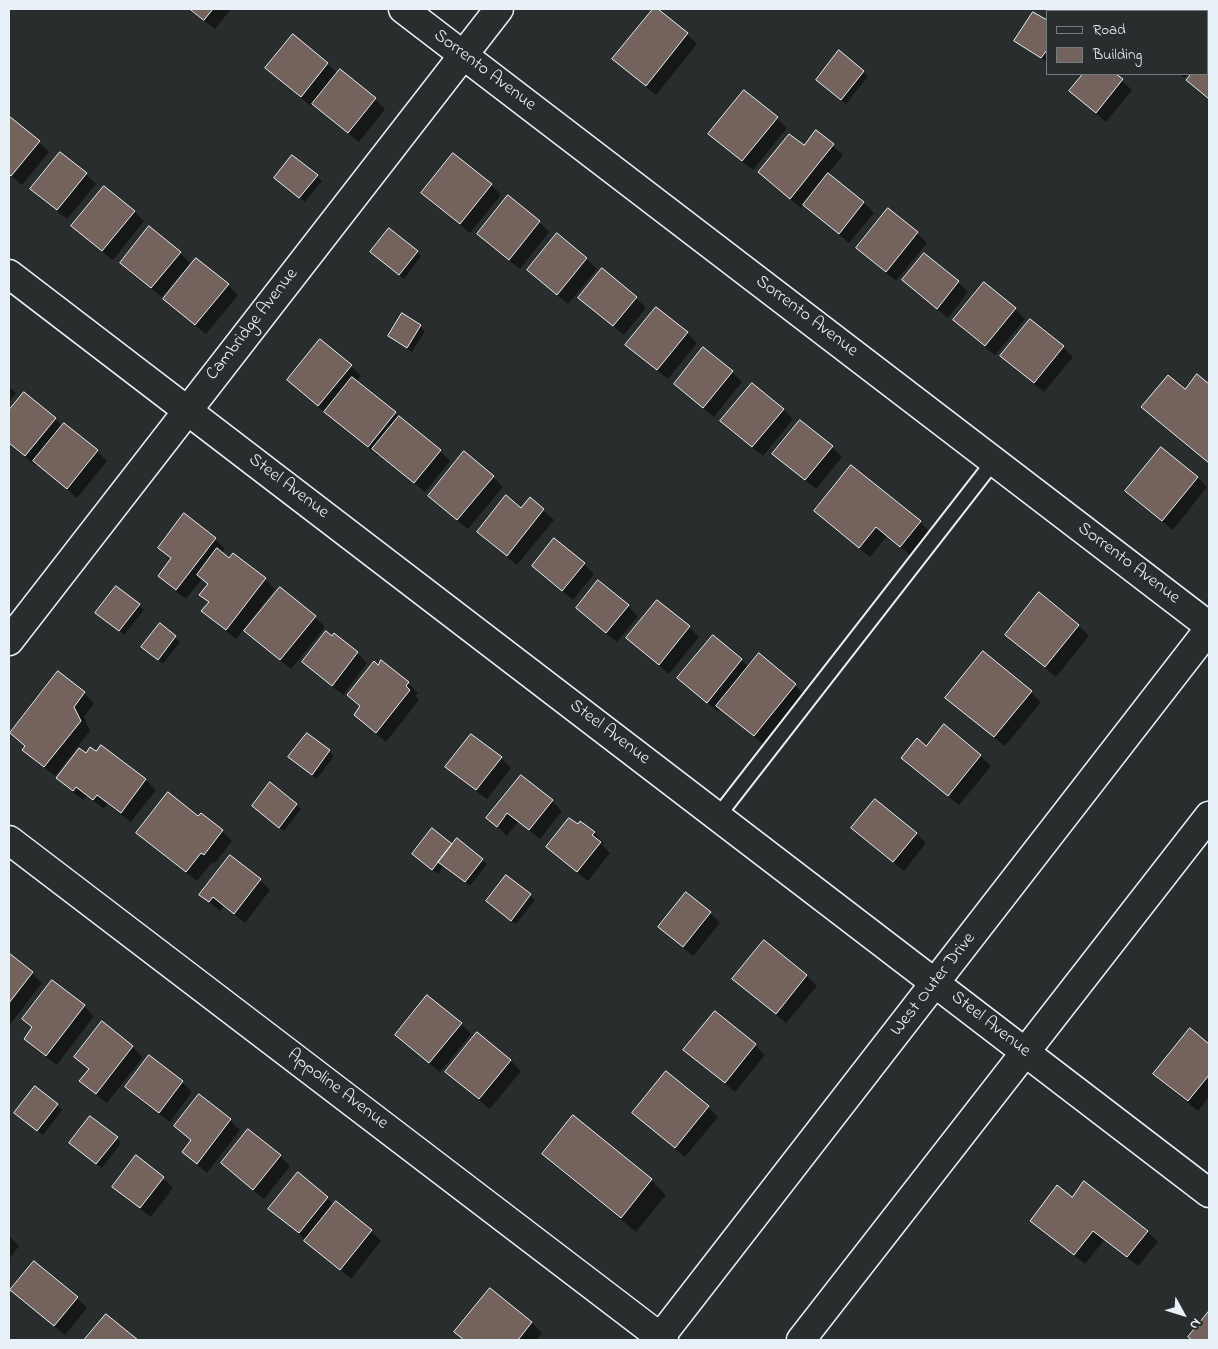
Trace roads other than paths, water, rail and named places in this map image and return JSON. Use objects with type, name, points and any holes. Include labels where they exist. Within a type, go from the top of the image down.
[{"type":"street","name":"Sorrento Avenue","points":[[403,9],[1209,627]]},
{"type":"street","name":"Cambridge Avenue","points":[[9,641],[499,9]]},
{"type":"street","name":"Steel Avenue","points":[[9,274],[1209,1193]]},
{"type":"street","name":"West Outer Drive","points":[[661,1339],[1209,627]]},
{"type":"street","points":[[801,1340],[1209,816]]},
{"type":"street","name":"Appoline Avenue","points":[[9,840],[661,1339]]},
{"type":"lane","points":[[718,816],[994,461]]}]
